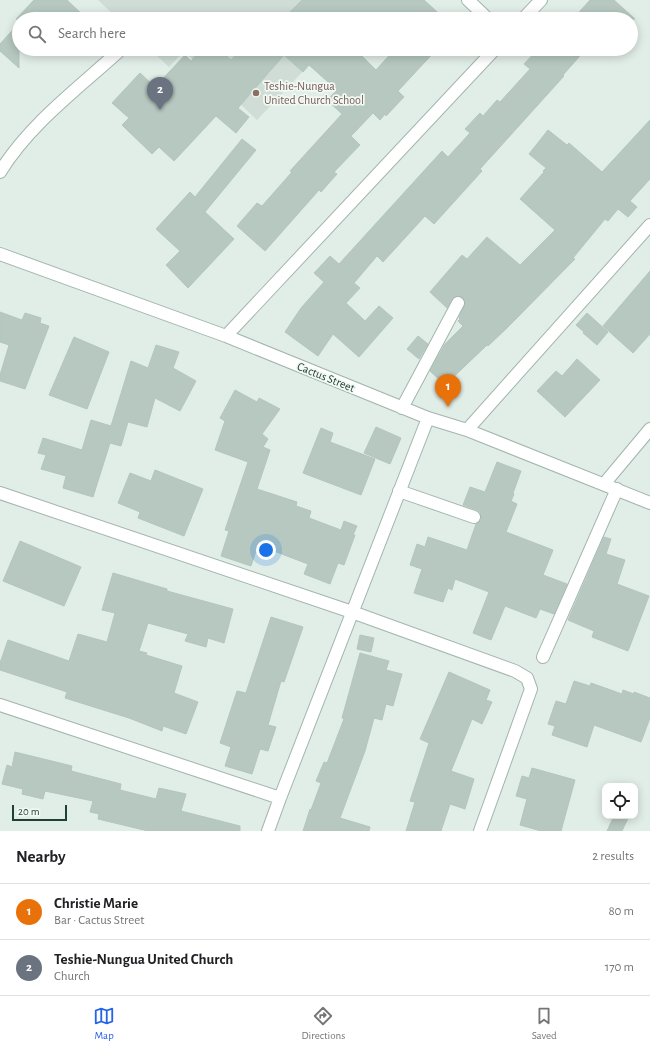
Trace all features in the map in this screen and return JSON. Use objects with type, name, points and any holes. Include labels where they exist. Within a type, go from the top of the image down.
[{"type":"street","points":[[468,0],[481,12]]},
{"type":"street","points":[[530,12],[541,0]]},
{"type":"street","points":[[0,172],[9,157],[42,119],[113,56]]},
{"type":"street","points":[[226,336],[488,56]]},
{"type":"street","points":[[467,430],[650,225]]},
{"type":"street","name":"Cactus Street","points":[[0,254],[226,336],[402,408],[467,430],[650,503]]},
{"type":"street","points":[[402,408],[458,303]]},
{"type":"street","points":[[268,831],[428,418]]},
{"type":"street","points":[[604,484],[650,429]]},
{"type":"street","points":[[543,656],[617,489]]},
{"type":"street","points":[[399,491],[474,517]]},
{"type":"street","points":[[0,493],[352,612],[515,671],[527,678],[530,689],[480,831]]},
{"type":"street","points":[[0,705],[280,798]]},
{"type":"shaded area","points":[[98,0],[370,0],[359,12],[111,12]]},
{"type":"shaded area","name":"Teshie-Nungua United Church School","points":[[157,56],[179,56],[169,67]]},
{"type":"shaded area","name":"Teshie-Nungua United Church School","points":[[189,56],[317,56],[257,120]]},
{"type":"building","points":[[34,0],[67,0],[80,12],[23,12]]},
{"type":"building","points":[[302,0],[424,0],[437,12],[290,12]]},
{"type":"building","points":[[590,0],[614,0],[627,12],[579,12]]},
{"type":"building","points":[[12,31],[12,56],[19,56],[19,68],[0,51],[0,44]]},
{"type":"building","points":[[184,56],[191,61],[195,56],[227,56],[231,60],[235,56],[283,56],[238,108],[249,117],[236,133],[216,116],[174,161],[159,147],[152,154],[122,125],[129,118],[112,103],[140,73],[155,87]]},
{"type":"building","points":[[285,56],[362,56],[376,70],[389,56],[430,56],[398,91],[404,97],[386,116],[385,114],[380,120],[373,113],[351,136],[360,145],[334,172],[337,174],[321,192],[319,190],[265,251],[237,226],[257,203],[262,206],[292,172],[290,171],[342,114],[327,100],[337,90],[309,65],[303,72]]},
{"type":"building","points":[[531,56],[580,56],[563,75],[564,76],[480,169],[482,171],[434,224],[425,216],[383,262],[377,256],[354,283],[360,288],[346,303],[365,321],[379,306],[393,318],[359,357],[333,334],[318,356],[285,332],[301,308],[324,282],[314,273],[330,256],[339,264],[442,151],[448,157],[470,133],[465,129],[480,113],[483,116],[497,100],[500,102],[530,69],[524,64]]},
{"type":"building","points":[[650,120],[650,179],[630,201],[637,207],[628,217],[618,209],[608,221],[605,219],[573,258],[575,259],[508,327],[445,385],[430,371],[445,344],[463,326],[458,321],[465,302],[462,297],[457,296],[452,299],[447,308],[430,292],[462,255],[467,259],[487,237],[520,265],[555,230],[520,199],[546,168],[529,154],[548,130],[567,145],[569,143],[602,172]]},
{"type":"building","points":[[242,139],[256,150],[205,212],[234,239],[188,288],[166,265],[180,251],[156,229],[190,192],[195,197]]},
{"type":"building","points":[[650,271],[650,334],[633,353],[603,326]]},
{"type":"building","points":[[0,312],[22,320],[25,313],[41,318],[40,323],[49,326],[25,389],[0,381],[0,375],[9,345],[0,342]]},
{"type":"building","points":[[587,313],[608,332],[597,345],[576,325]]},
{"type":"building","points":[[418,336],[428,344],[419,359],[407,349]]},
{"type":"building","points":[[74,337],[109,352],[87,409],[49,395]]},
{"type":"building","points":[[156,345],[179,352],[173,368],[196,381],[180,411],[155,398],[147,427],[128,422],[121,446],[110,443],[93,497],[63,488],[66,476],[41,469],[46,455],[38,453],[43,438],[82,450],[91,420],[111,426],[131,361],[148,368]]},
{"type":"building","points":[[577,359],[600,380],[565,417],[537,391],[556,371],[562,376]]},
{"type":"building","points":[[235,390],[257,402],[259,398],[280,409],[262,434],[268,439],[263,447],[270,450],[257,489],[297,502],[296,506],[311,511],[309,518],[341,530],[344,521],[357,526],[344,565],[338,563],[330,584],[304,574],[308,564],[258,545],[251,566],[221,556],[229,531],[225,530],[248,462],[215,450],[225,421],[220,418]]},
{"type":"building","points":[[376,427],[401,438],[390,464],[364,453]]},
{"type":"building","points":[[321,428],[333,433],[330,442],[375,459],[361,495],[303,473]]},
{"type":"building","points":[[497,462],[521,471],[511,501],[517,504],[506,532],[553,550],[543,575],[567,584],[554,614],[540,609],[536,618],[505,606],[491,640],[473,633],[489,592],[455,579],[452,590],[448,588],[443,602],[414,593],[422,569],[410,565],[417,544],[425,547],[428,537],[467,550],[476,524],[481,520],[481,516],[480,512],[477,510],[463,505],[470,487],[485,492]]},
{"type":"building","points":[[155,470],[203,489],[184,536],[138,518],[140,512],[118,503],[130,473],[151,481]]},
{"type":"building","points":[[604,537],[611,539],[606,554],[625,560],[617,584],[649,596],[628,651],[592,637],[594,631],[568,620]]},
{"type":"building","points":[[20,541],[81,567],[64,606],[3,581]]},
{"type":"building","points":[[113,573],[167,589],[167,591],[233,609],[224,643],[208,638],[206,647],[185,641],[188,634],[148,623],[139,651],[147,653],[146,655],[182,666],[174,693],[198,702],[186,734],[163,726],[162,731],[129,718],[65,698],[67,692],[0,670],[0,663],[8,640],[69,661],[78,634],[107,642],[115,613],[102,610]]},
{"type":"building","points":[[271,617],[303,627],[284,682],[281,681],[268,725],[276,727],[268,751],[260,749],[252,774],[225,766],[231,747],[220,743],[237,691],[246,693]]},
{"type":"building","points":[[360,635],[374,638],[371,652],[357,649]]},
{"type":"building","points":[[360,653],[389,661],[386,670],[402,674],[393,706],[386,704],[382,720],[374,718],[365,751],[340,818],[370,827],[369,831],[303,831],[321,783],[316,781],[324,762],[327,763],[344,719],[342,718]]},
{"type":"building","points":[[449,672],[490,690],[486,700],[492,702],[482,724],[472,719],[451,771],[474,779],[465,809],[450,804],[441,831],[406,831],[415,802],[410,801],[429,743],[420,739]]},
{"type":"building","points":[[574,681],[590,686],[591,683],[622,694],[623,690],[634,694],[634,692],[650,698],[650,718],[641,742],[594,725],[587,747],[552,735],[555,726],[548,724],[556,701],[566,704]]},
{"type":"building","points":[[15,752],[72,766],[71,771],[121,784],[120,790],[156,799],[159,788],[186,794],[181,811],[240,826],[240,831],[148,831],[98,819],[99,814],[90,812],[93,801],[45,791],[43,799],[22,794],[23,789],[2,784],[7,765],[12,767]]},
{"type":"building","points":[[532,768],[575,780],[561,831],[541,831],[520,825],[527,799],[516,796],[522,776],[529,778]]},
{"type":"building","points":[[613,819],[628,819],[622,831],[607,831]]},
{"type":"place","name":"Teshie-Nungua United Church School","points":[[256,93]]},
{"type":"place","name":"Teshie-Nungua United Church","points":[[160,110]]},
{"type":"place","name":"Christie Marie","points":[[448,407]]}]
